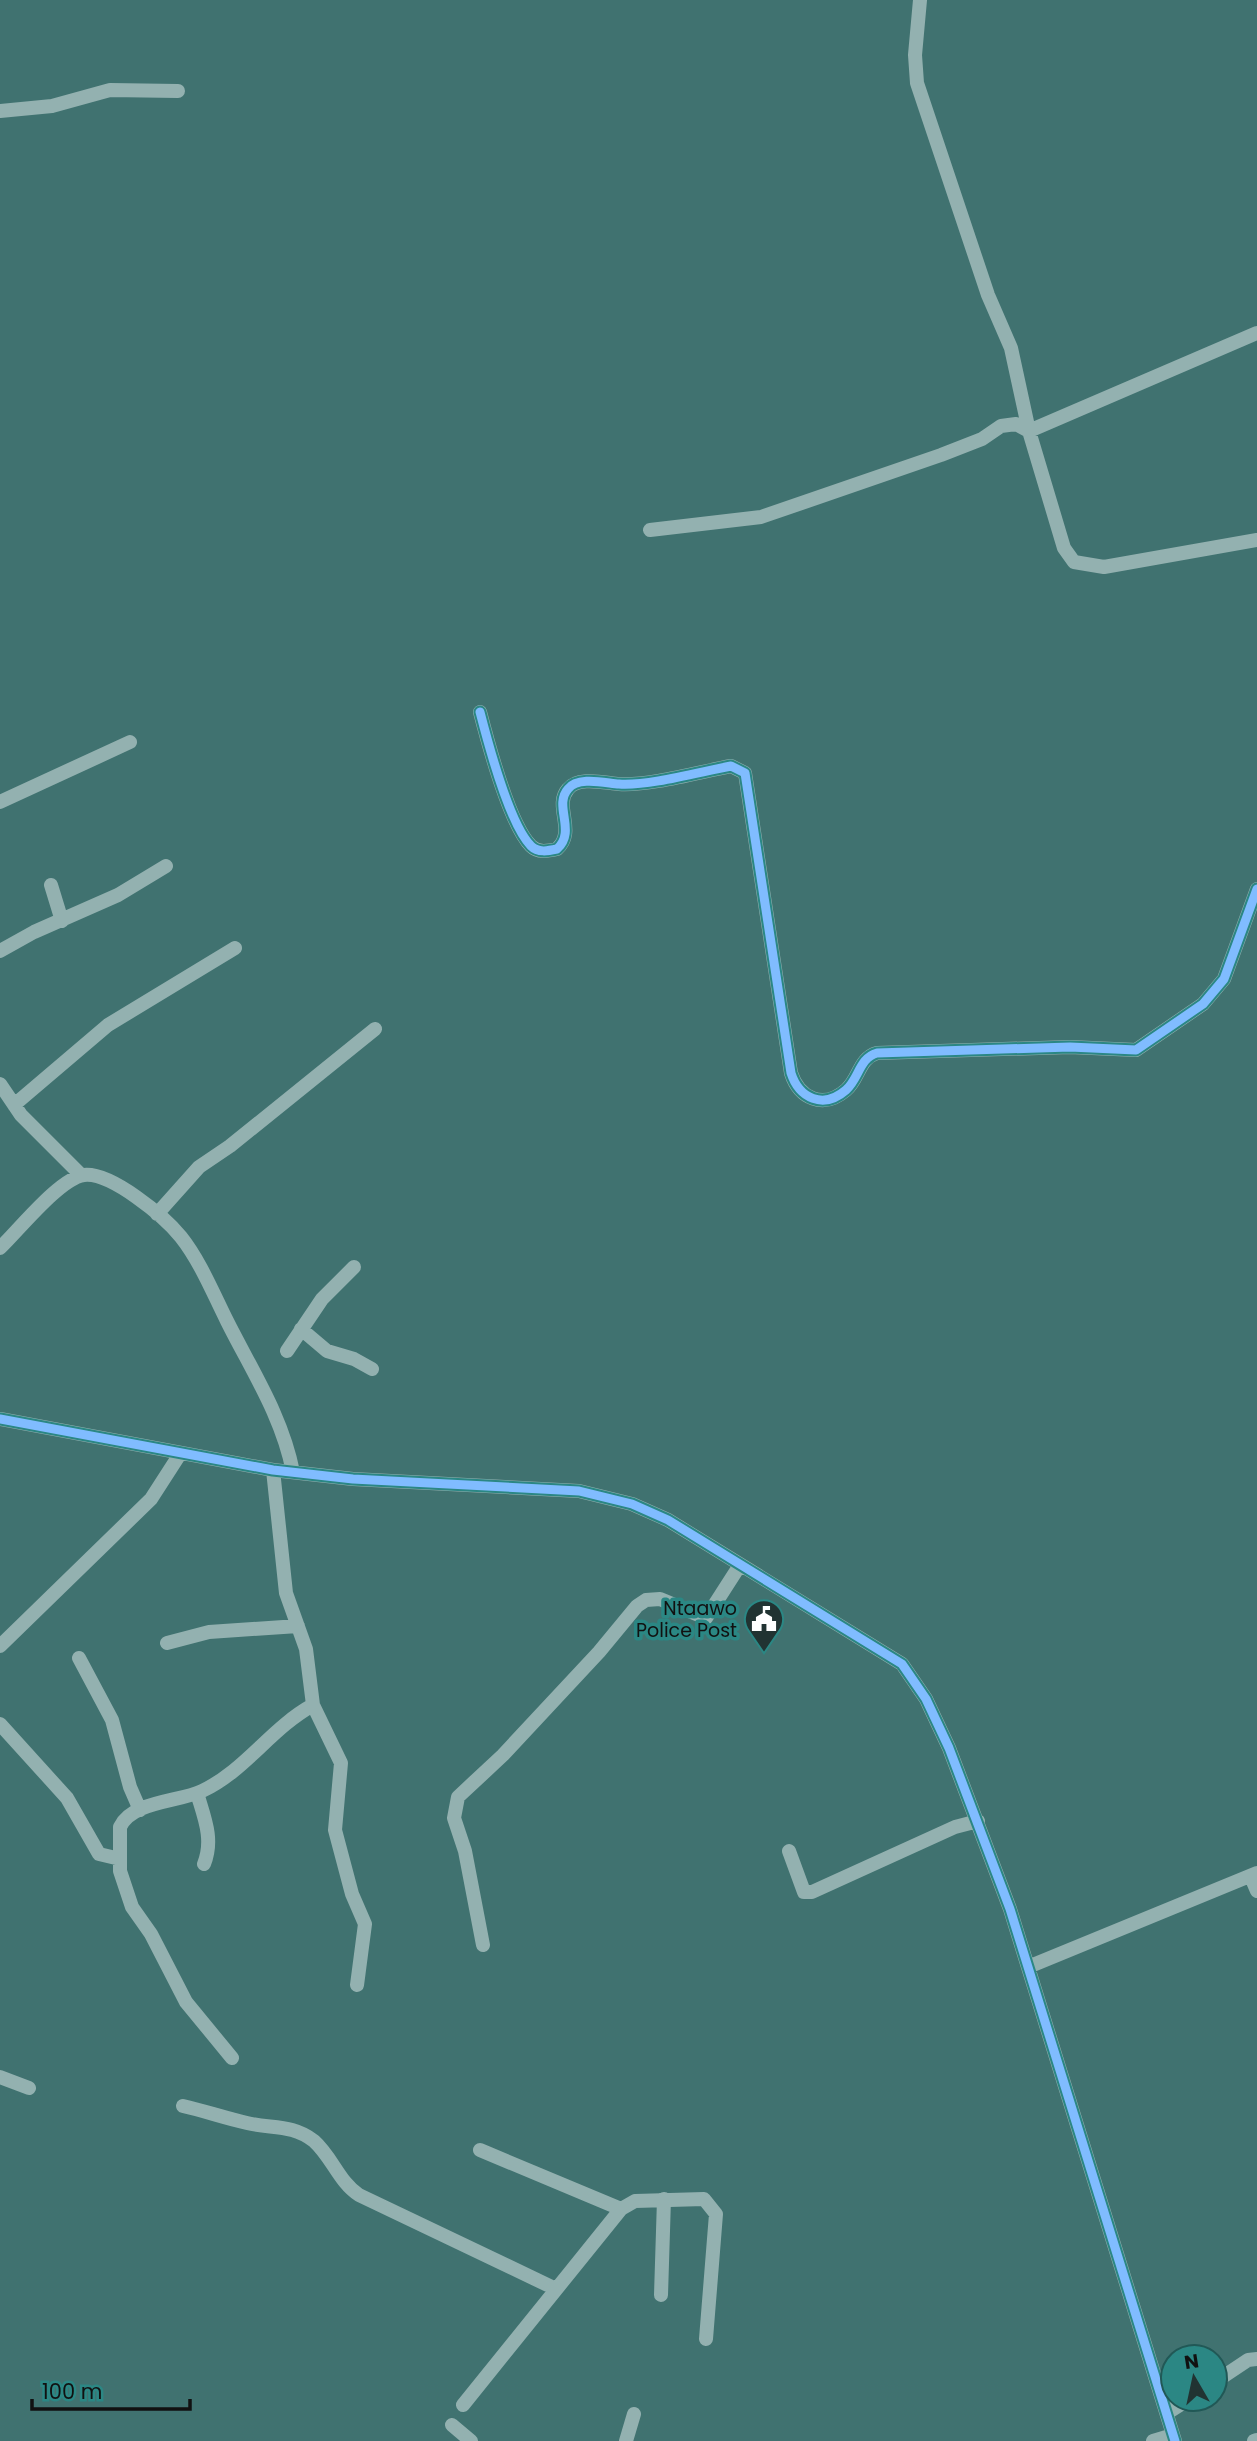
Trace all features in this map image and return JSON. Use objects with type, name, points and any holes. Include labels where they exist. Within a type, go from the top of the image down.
[{"type":"street","points":[[920,0],[915,55],[917,83],[984,284],[1011,348],[1029,431],[1064,548],[1074,562],[1104,567],[1257,541]]},
{"type":"street","points":[[0,111],[52,106],[110,90],[178,91]]},
{"type":"street","points":[[1029,431],[1257,333]]},
{"type":"street","points":[[650,530],[761,517],[942,455],[982,439],[1001,426],[1016,424],[1029,431]]},
{"type":"street","points":[[480,712],[494,764],[522,834],[532,848],[539,851],[557,849],[565,838],[565,792],[570,785],[600,782],[622,785],[731,766],[745,773],[791,1073],[796,1087],[804,1096],[817,1101],[837,1097],[848,1089],[866,1060],[877,1053],[1070,1047],[1136,1050],[1203,1004],[1224,979],[1257,889]]},
{"type":"street","points":[[0,802],[130,742]]},
{"type":"street","points":[[0,951],[118,895],[166,866]]},
{"type":"street","points":[[51,885],[62,921]]},
{"type":"street","points":[[14,1105],[108,1025],[235,948]]},
{"type":"street","points":[[157,1214],[199,1167],[230,1146],[375,1029]]},
{"type":"street","points":[[1,1089],[81,1175]]},
{"type":"street","points":[[0,1248],[64,1185],[81,1175],[101,1177],[121,1187],[157,1214],[181,1237],[210,1286],[271,1403],[287,1440],[293,1472]]},
{"type":"street","points":[[287,1351],[322,1299],[354,1267]]},
{"type":"street","points":[[301,1329],[327,1351],[354,1359],[372,1369]]},
{"type":"street","points":[[0,1419],[273,1470],[353,1479],[548,1489],[604,1496],[668,1520],[902,1664],[926,1699],[978,1821],[1028,1966],[1159,2387]]},
{"type":"street","points":[[0,1646],[151,1499],[180,1454]]},
{"type":"street","points":[[273,1470],[286,1593],[306,1649],[313,1705],[341,1763],[335,1830],[352,1894],[365,1924],[357,1985]]},
{"type":"street","points":[[483,1945],[465,1851],[454,1818],[458,1797],[503,1755],[599,1652],[637,1606],[646,1600],[660,1599],[706,1618],[740,1565]]},
{"type":"street","points":[[167,1643],[209,1632],[298,1626]]},
{"type":"street","points":[[79,1658],[112,1720],[130,1787],[140,1810]]},
{"type":"street","points":[[232,2058],[186,2002],[166,1968],[151,1934],[132,1907],[120,1871],[120,1827],[123,1821],[140,1810],[197,1793],[226,1777],[287,1720],[313,1705]]},
{"type":"street","points":[[0,1724],[67,1798],[99,1854],[120,1858]]},
{"type":"street","points":[[197,1793],[208,1829],[209,1851],[204,1864]]},
{"type":"street","points":[[789,1851],[804,1892],[812,1892],[954,1827],[978,1821]]},
{"type":"street","points":[[1028,1966],[1255,1880]]},
{"type":"street","points":[[0,2077],[29,2088]]},
{"type":"street","points":[[183,2106],[245,2123],[282,2126],[302,2133],[317,2144],[344,2182],[359,2195],[556,2289]]},
{"type":"street","points":[[480,2150],[621,2209]]},
{"type":"street","points":[[662,2295],[664,2199]]},
{"type":"street","points":[[463,2405],[621,2209],[635,2201],[705,2199],[716,2214],[706,2339]]},
{"type":"street","points":[[1229,2373],[1248,2360],[1257,2360]]},
{"type":"street","points":[[1153,2441],[1174,2438],[1167,2413]]},
{"type":"street","points":[[626,2441],[634,2414]]},
{"type":"street","points":[[452,2425],[471,2441]]},
{"type":"cycle path","points":[[480,712],[515,821],[531,846],[540,851],[557,849],[563,842],[564,796],[572,785],[592,781],[645,783],[731,766],[745,773],[791,1073],[806,1095],[821,1100],[837,1096],[846,1090],[866,1059],[877,1053],[1070,1047],[1136,1050],[1203,1004],[1224,979],[1257,889]]},
{"type":"cycle path","points":[[0,1419],[273,1470],[353,1479],[579,1491],[632,1504],[668,1520],[902,1664],[926,1699],[949,1748],[1010,1909],[1175,2441]]},
{"type":"place","name":"Ntaawo Police Post","points":[[764,1653]]}]
